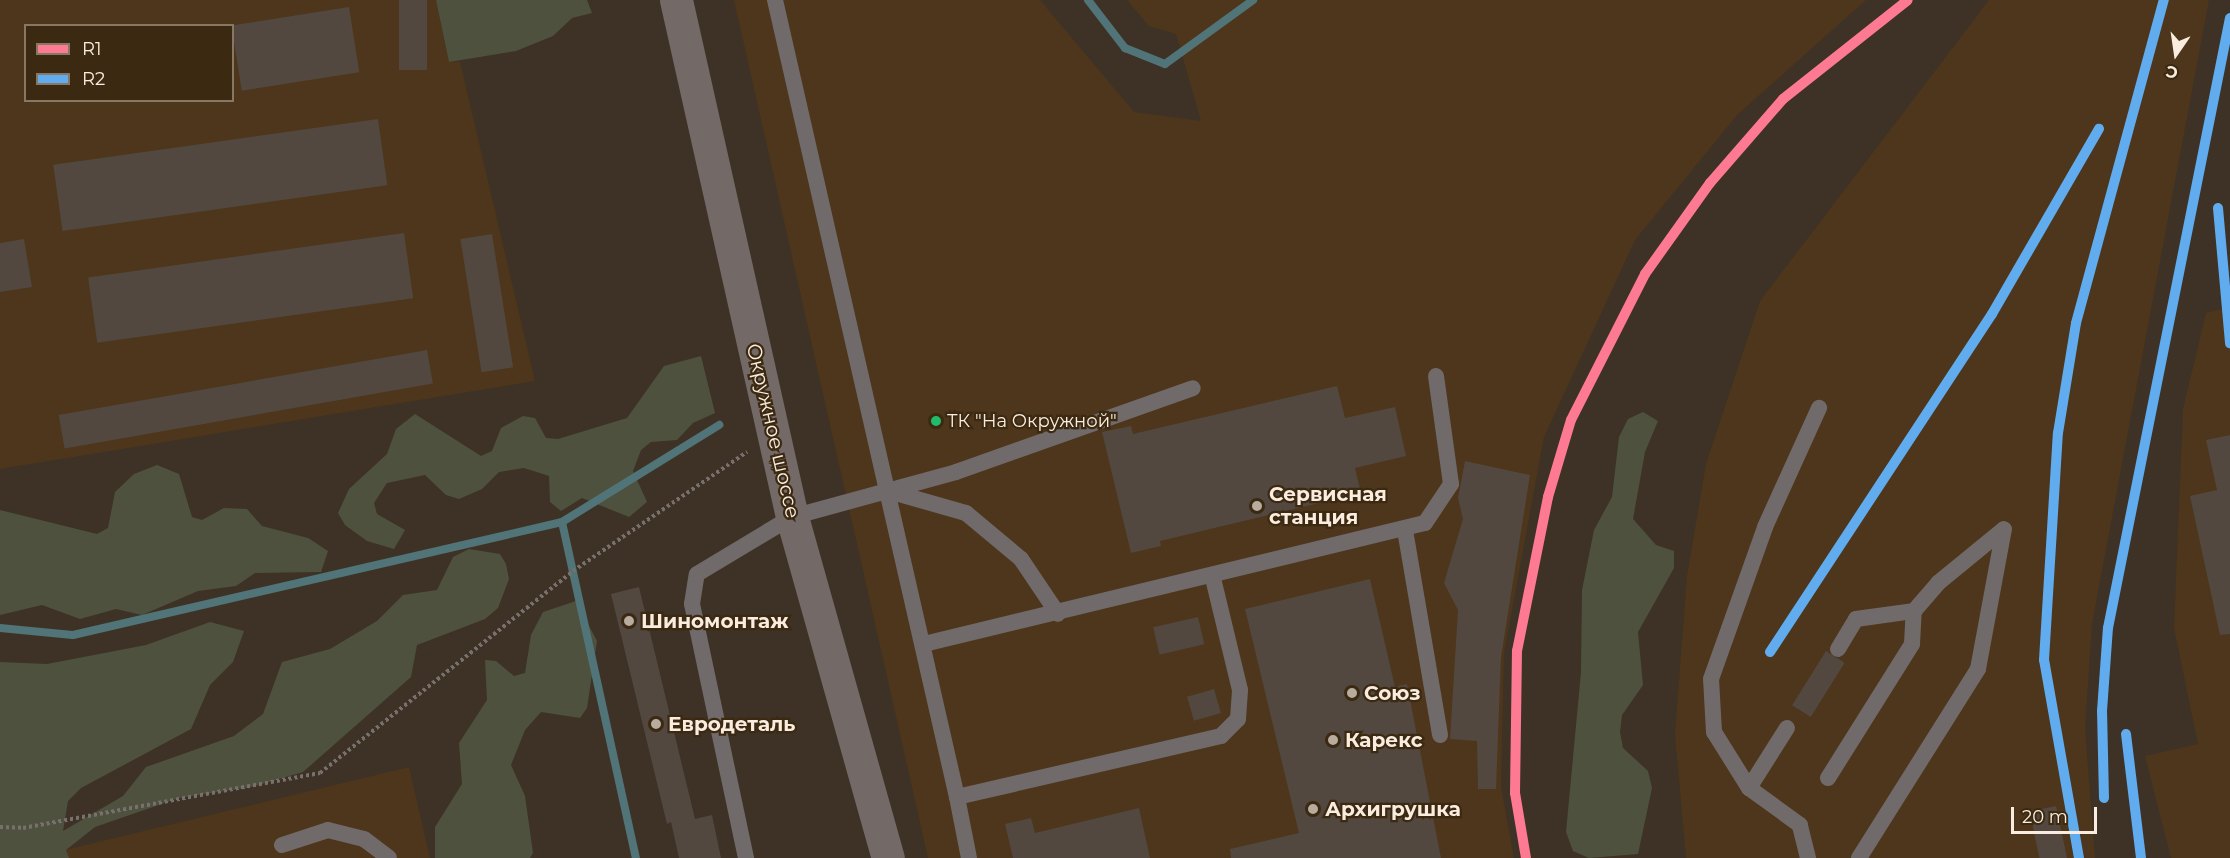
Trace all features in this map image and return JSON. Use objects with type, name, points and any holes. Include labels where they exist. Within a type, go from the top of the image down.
[{"type":"main road","name":"Окружное шоссе","points":[[676,0],[792,517],[888,858]]},
{"type":"lane","points":[[775,0],[884,490],[924,644],[969,858]]},
{"type":"lane","points":[[924,644],[1213,578],[1406,530],[1425,523],[1451,484],[1436,376]]},
{"type":"lane","points":[[747,858],[691,587],[697,574],[792,517],[956,472],[1193,388]]},
{"type":"lane","points":[[1808,858],[1800,825],[1749,788],[1714,732],[1712,679],[1765,527],[1819,408]]},
{"type":"lane","points":[[884,490],[966,513],[1021,559],[1058,614]]},
{"type":"lane","points":[[1828,778],[1912,644],[1914,611],[1938,583],[2004,529],[1978,669],[1859,858]]},
{"type":"lane","points":[[1406,530],[1440,735]]},
{"type":"lane","points":[[957,797],[1221,736],[1238,719],[1240,690],[1213,578]]},
{"type":"lane","points":[[1838,649],[1856,619],[1914,611]]},
{"type":"lane","points":[[1749,788],[1787,728]]},
{"type":"lane","points":[[282,845],[328,830],[364,839],[389,858]]},
{"type":"path","points":[[0,827],[23,828],[320,773],[573,571],[735,465],[772,426]]},
{"type":"shaded area","points":[[0,0],[436,0],[449,62],[460,62],[535,381],[0,469]]},
{"type":"shaded area","points":[[734,0],[1040,0],[1134,112],[1201,121],[1176,34],[1149,26],[1127,0],[1866,0],[1737,115],[1635,240],[1544,437],[1504,653],[1501,787],[1514,858],[928,858]]},
{"type":"shaded area","points":[[1989,0],[2209,0],[2092,624],[2085,728],[2095,858],[1686,858],[1675,734],[1687,576],[1706,464],[1760,301]]},
{"type":"shaded area","points":[[2230,307],[2230,858],[2171,858],[2145,756],[2198,744],[2174,628],[2183,409],[2206,313]]},
{"type":"shaded area","points":[[409,767],[430,858],[67,858],[65,850]]},
{"type":"green space","points":[[436,0],[587,0],[592,13],[572,18],[553,36],[516,51],[449,62]]},
{"type":"green space","points":[[701,356],[715,413],[693,423],[677,440],[651,442],[641,450],[633,471],[647,502],[629,517],[582,498],[561,511],[550,502],[549,476],[524,468],[499,472],[482,489],[459,499],[446,495],[425,475],[387,483],[374,503],[377,514],[405,530],[394,549],[367,541],[345,525],[338,513],[349,489],[387,454],[396,429],[415,414],[481,456],[492,451],[501,428],[523,416],[535,418],[546,438],[558,439],[627,418],[664,366]]},
{"type":"green space","points":[[1643,412],[1658,421],[1645,452],[1633,519],[1656,545],[1674,551],[1674,568],[1638,632],[1643,685],[1622,715],[1620,732],[1623,748],[1648,771],[1652,788],[1638,854],[1589,858],[1573,851],[1566,832],[1581,672],[1582,590],[1594,530],[1612,497],[1619,437],[1628,419]]},
{"type":"green space","points":[[157,465],[179,474],[192,517],[202,520],[224,508],[247,509],[262,526],[308,538],[328,551],[321,572],[255,573],[236,586],[198,591],[142,615],[116,609],[80,619],[42,605],[0,615],[0,510],[97,534],[108,528],[115,492],[134,474]]},
{"type":"green space","points":[[469,549],[500,554],[506,564],[509,579],[498,608],[485,619],[417,645],[411,677],[303,772],[251,787],[179,798],[95,827],[66,850],[69,858],[0,858],[0,662],[47,664],[146,645],[210,622],[244,631],[233,662],[210,685],[191,729],[81,788],[68,801],[63,831],[123,796],[146,767],[234,736],[263,714],[282,662],[330,649],[377,621],[403,595],[437,590],[453,557]]},
{"type":"green space","points":[[576,601],[597,641],[587,708],[580,718],[541,712],[525,730],[511,765],[525,796],[533,853],[530,858],[435,858],[435,827],[462,784],[459,743],[487,700],[485,660],[496,661],[514,676],[525,673],[531,635],[543,612]]},
{"type":"building","points":[[399,0],[427,0],[427,70],[399,70]]},
{"type":"building","points":[[349,7],[359,72],[242,91],[234,42],[234,25]]},
{"type":"building","points":[[378,119],[387,185],[63,231],[53,165]]},
{"type":"building","points":[[404,233],[413,298],[97,343],[88,277]]},
{"type":"building","points":[[492,234],[513,367],[482,372],[460,239]]},
{"type":"building","points":[[24,239],[32,287],[0,292],[0,243]]},
{"type":"building","points":[[427,350],[433,383],[65,448],[59,415]]},
{"type":"building","points":[[1337,386],[1345,418],[1395,407],[1406,456],[1355,468],[1361,493],[1160,541],[1161,546],[1131,553],[1102,432],[1131,426],[1133,434]]},
{"type":"building","points":[[2230,435],[2230,634],[2220,635],[2190,496],[2217,490],[2206,440]]},
{"type":"building","points":[[1465,461],[1530,475],[1501,657],[1496,789],[1478,789],[1477,741],[1450,739],[1458,610],[1444,583],[1463,519],[1458,498]]},
{"type":"building","points":[[1370,579],[1395,687],[1407,684],[1441,858],[1231,858],[1230,849],[1299,833],[1245,609]]},
{"type":"building","points":[[639,587],[695,819],[712,815],[721,858],[679,858],[671,822],[667,824],[611,594]]},
{"type":"building","points":[[1198,617],[1204,644],[1159,655],[1153,627]]},
{"type":"building","points":[[1826,651],[1845,663],[1811,717],[1792,705]]},
{"type":"building","points":[[1214,689],[1221,713],[1194,721],[1187,697]]},
{"type":"building","points":[[2056,806],[2067,858],[2039,858],[2030,812]]},
{"type":"building","points":[[1139,808],[1150,858],[1013,858],[1005,824],[1031,818],[1035,833]]},
{"type":"waterway","points":[[1088,0],[1125,48],[1165,64],[1253,0]]},
{"type":"waterway","points":[[0,628],[73,635],[562,522],[719,425]]},
{"type":"waterway","points":[[562,522],[636,858]]},
{"type":"transit line","name":"R1","points":[[1526,858],[1515,793],[1517,651],[1548,497],[1571,420],[1645,274],[1710,183],[1783,99],[1908,0]]},
{"type":"transit line","name":"R2","points":[[2079,858],[2044,660],[2058,433],[2076,323],[2164,0]]},
{"type":"transit line","name":"R2","points":[[2104,798],[2102,711],[2108,628],[2230,18]]},
{"type":"transit line","name":"R2","points":[[1770,652],[1992,314],[2099,129]]},
{"type":"transit line","name":"R2","points":[[2218,208],[2230,343]]},
{"type":"transit line","name":"R2","points":[[2126,734],[2141,858]]},
{"type":"place","name":"ТК \"На Окружной\"","points":[[936,421]]},
{"type":"place","name":"Сервисная станция","points":[[1257,506]]},
{"type":"place","name":"Шиномонтаж","points":[[629,621]]},
{"type":"place","name":"Союз","points":[[1352,693]]},
{"type":"place","name":"Евродеталь","points":[[656,724]]},
{"type":"place","name":"Карекс","points":[[1333,740]]},
{"type":"place","name":"Архигрушка","points":[[1313,809]]}]
